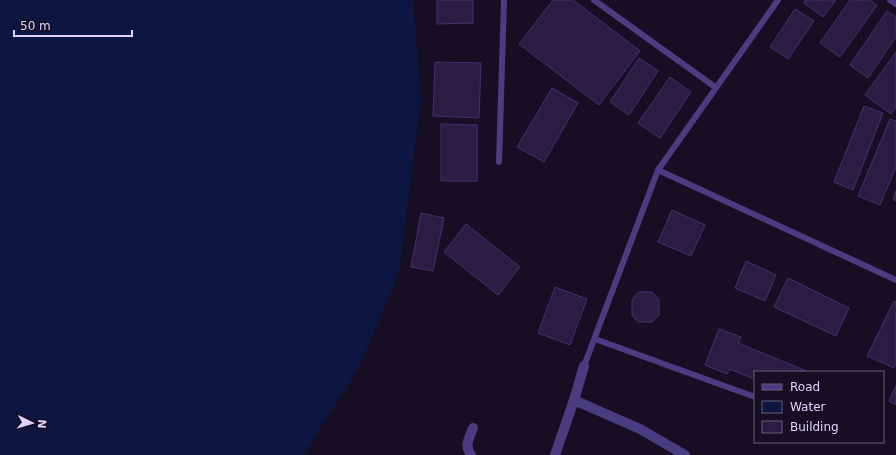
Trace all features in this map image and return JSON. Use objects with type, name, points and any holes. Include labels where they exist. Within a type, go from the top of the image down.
[{"type":"street","points":[[554,455],[574,400],[584,366]]},
{"type":"street","points":[[574,400],[640,429],[685,455]]},
{"type":"street","points":[[471,455],[467,444],[473,428]]},
{"type":"lane","points":[[499,162],[504,0]]},
{"type":"lane","points":[[594,0],[715,87]]},
{"type":"lane","points":[[584,366],[658,170],[715,87],[778,0]]},
{"type":"lane","points":[[890,0],[896,4]]},
{"type":"lane","points":[[658,170],[896,280]]},
{"type":"lane","points":[[595,339],[754,397]]},
{"type":"water","points":[[0,0],[413,0],[421,100],[399,273],[358,369],[303,455],[0,455]]},
{"type":"building","points":[[437,0],[473,0],[473,23],[437,24]]},
{"type":"building","points":[[553,0],[573,0],[640,51],[599,105],[519,44]]},
{"type":"building","points":[[805,0],[836,0],[823,17],[804,3]]},
{"type":"building","points":[[850,0],[870,0],[877,5],[840,57],[820,43]]},
{"type":"building","points":[[795,9],[814,21],[788,59],[770,47]]},
{"type":"building","points":[[887,11],[896,17],[896,37],[868,78],[850,65]]},
{"type":"building","points":[[896,52],[896,107],[891,114],[865,95]]},
{"type":"building","points":[[639,58],[658,71],[629,115],[610,102]]},
{"type":"building","points":[[435,62],[481,63],[479,118],[433,116]]},
{"type":"building","points":[[670,77],[691,92],[660,138],[638,123]]},
{"type":"building","points":[[552,88],[578,103],[544,162],[517,147]]},
{"type":"building","points":[[864,106],[883,113],[853,190],[834,182]]},
{"type":"building","points":[[890,119],[896,121],[896,167],[880,205],[858,196]]},
{"type":"building","points":[[441,124],[477,125],[477,181],[441,181]]},
{"type":"building","points":[[896,191],[896,201],[893,199]]},
{"type":"building","points":[[672,210],[705,225],[691,256],[658,242]]},
{"type":"building","points":[[421,213],[444,218],[433,271],[411,267]]},
{"type":"building","points":[[466,224],[520,267],[498,295],[444,252]]},
{"type":"building","points":[[746,261],[776,275],[765,301],[735,288]]},
{"type":"building","points":[[788,278],[849,308],[836,336],[774,307]]},
{"type":"building","points":[[555,287],[587,299],[570,345],[538,333]]},
{"type":"building","points":[[638,292],[652,292],[659,300],[659,315],[652,322],[638,322],[632,315],[632,300]]},
{"type":"building","points":[[894,301],[896,302],[896,364],[894,368],[867,356]]},
{"type":"building","points":[[719,329],[741,337],[738,343],[807,371],[754,371],[754,379],[729,369],[727,374],[705,365]]},
{"type":"building","points":[[896,385],[896,405],[889,401]]}]
